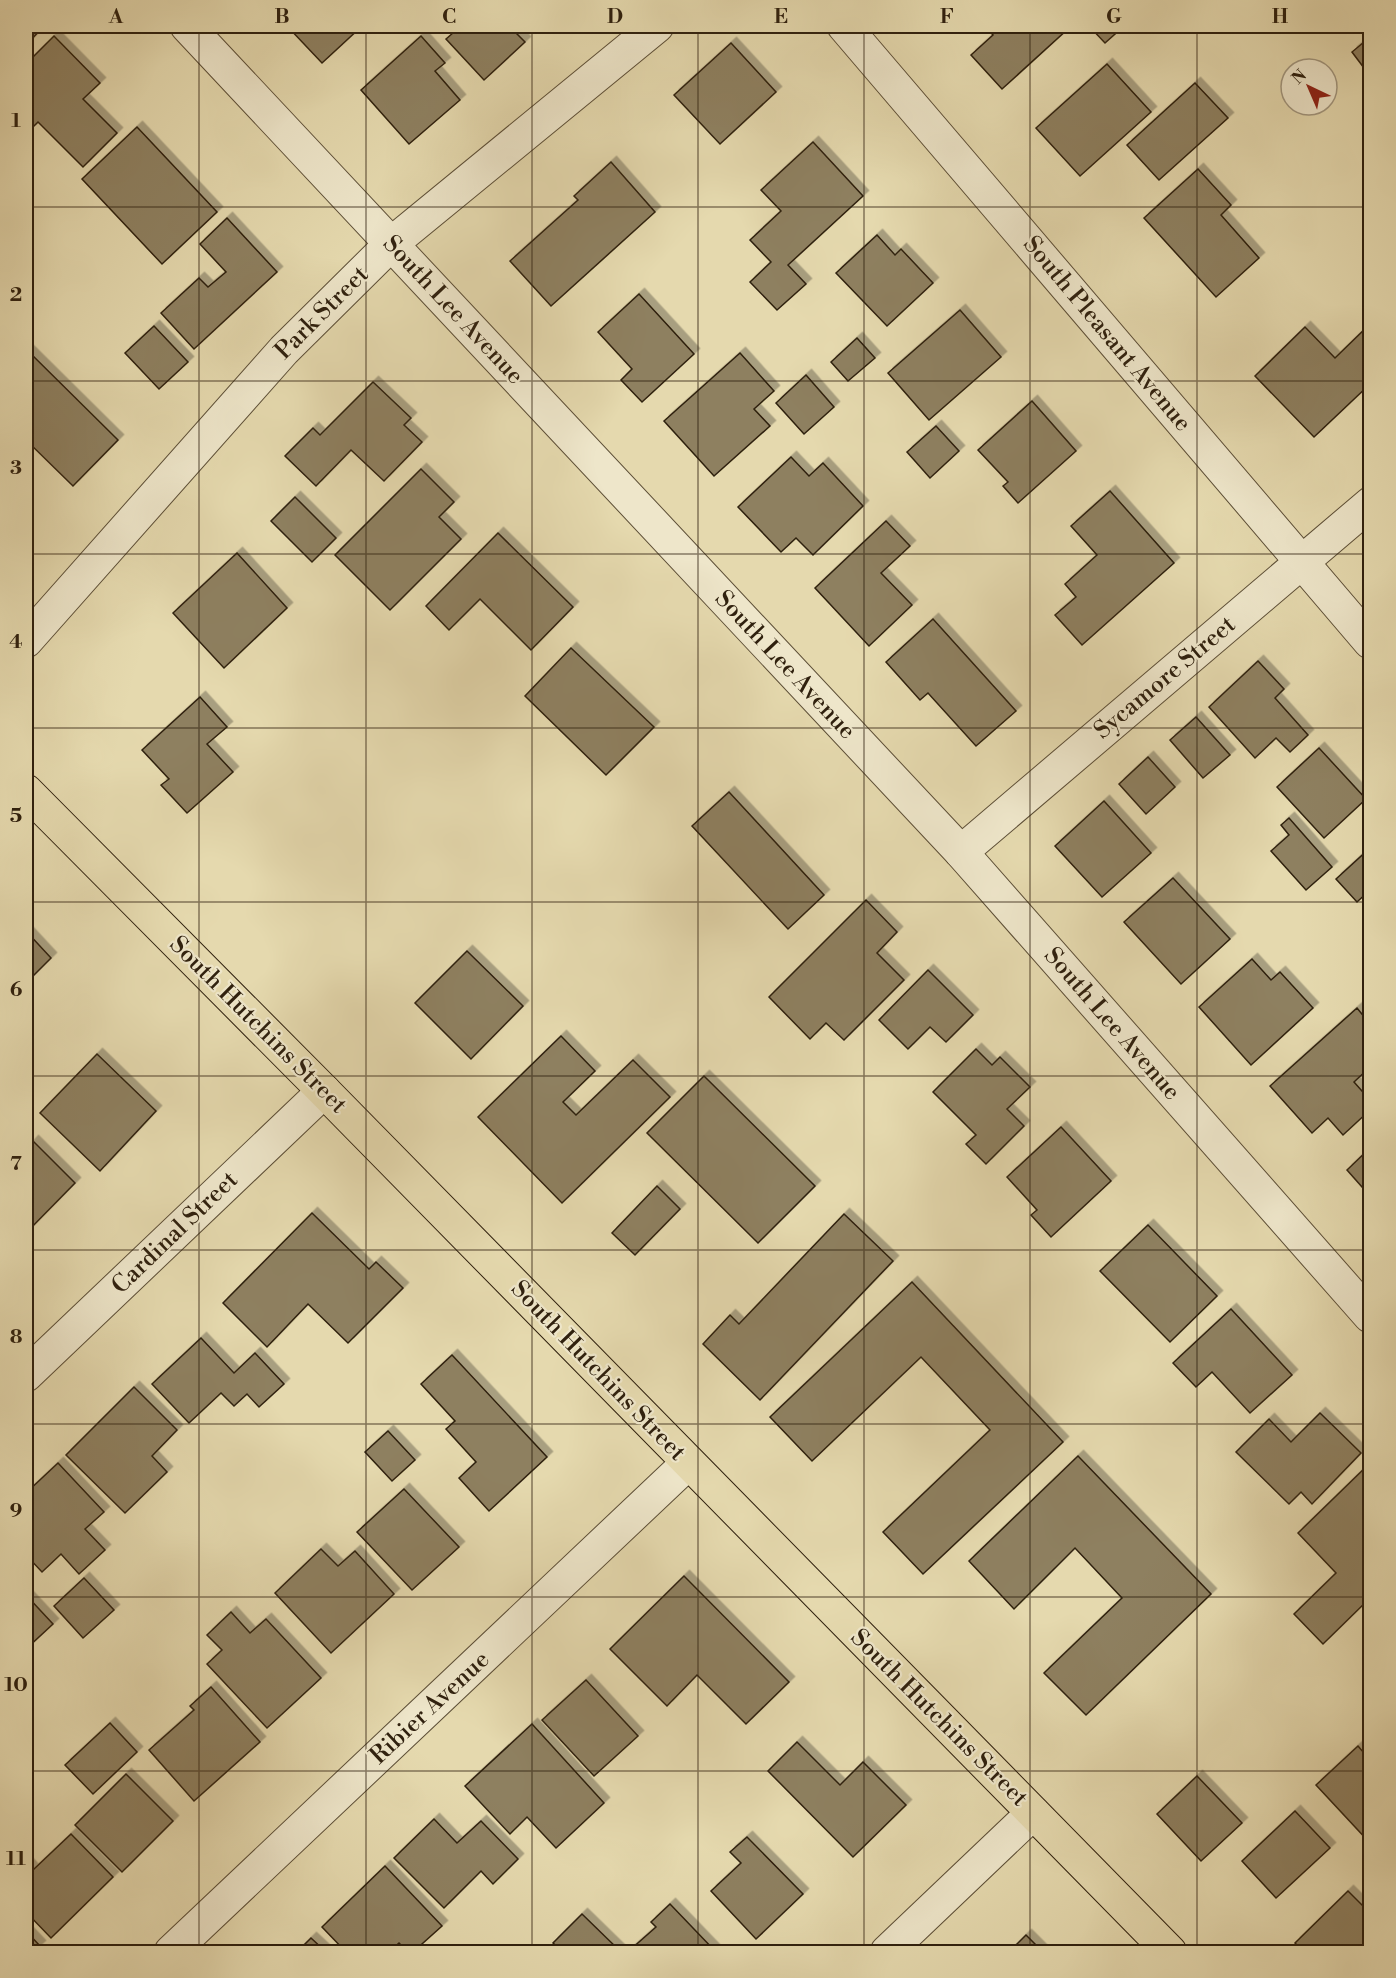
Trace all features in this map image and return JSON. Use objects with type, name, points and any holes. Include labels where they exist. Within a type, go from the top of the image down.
[{"type":"main road","name":"South Hutchins Street","points":[[26,791],[324,1091],[1170,1953]]},
{"type":"street","name":"South Lee Avenue","points":[[187,26],[961,852],[1371,1317]]},
{"type":"street","name":"Park Street","points":[[26,641],[284,350],[391,244],[657,26]]},
{"type":"street","name":"South Pleasant Avenue","points":[[844,26],[1371,642]]},
{"type":"street","name":"Sycamore Street","points":[[961,852],[1371,504]]},
{"type":"street","name":"Cardinal Street","points":[[26,1375],[324,1091]]},
{"type":"street","name":"Ribier Avenue","points":[[171,1953],[688,1463]]},
{"type":"street","points":[[887,1953],[1033,1813]]},
{"type":"building","points":[[26,26],[44,26],[26,45]]},
{"type":"building","points":[[287,26],[362,26],[322,63]]},
{"type":"building","points":[[461,26],[509,26],[525,42],[484,80],[446,39]]},
{"type":"building","points":[[985,26],[1067,26],[1069,28],[1002,89],[971,55],[993,35]]},
{"type":"building","points":[[1089,26],[1124,26],[1105,43]]},
{"type":"building","points":[[54,36],[100,83],[83,99],[117,133],[83,167],[38,122],[30,130],[26,126],[26,64]]},
{"type":"building","points":[[421,36],[445,63],[435,71],[460,100],[409,144],[361,90]]},
{"type":"building","points":[[1370,37],[1370,76],[1352,52]]},
{"type":"building","points":[[731,43],[776,92],[720,144],[674,95]]},
{"type":"building","points":[[1107,64],[1151,112],[1080,176],[1036,128]]},
{"type":"building","points":[[1195,83],[1228,118],[1159,180],[1127,145]]},
{"type":"building","points":[[137,127],[217,212],[162,264],[82,179]]},
{"type":"building","points":[[813,142],[863,196],[788,265],[806,284],[777,310],[750,282],[771,262],[750,240],[781,211],[761,190]]},
{"type":"building","points":[[611,162],[655,212],[551,306],[510,261],[578,200],[574,196]]},
{"type":"building","points":[[1198,169],[1231,205],[1221,215],[1259,258],[1216,297],[1144,218]]},
{"type":"building","points":[[227,218],[277,272],[194,349],[161,313],[199,278],[208,287],[226,272],[200,244]]},
{"type":"building","points":[[877,235],[895,255],[901,249],[933,283],[887,326],[836,273]]},
{"type":"building","points":[[639,294],[694,354],[642,402],[621,380],[632,369],[598,332]]},
{"type":"building","points":[[960,310],[1001,357],[929,420],[888,373]]},
{"type":"building","points":[[1370,324],[1370,384],[1314,437],[1255,376],[1305,327],[1335,358]]},
{"type":"building","points":[[154,326],[188,362],[159,389],[125,353]]},
{"type":"building","points":[[857,338],[875,358],[848,381],[831,362]]},
{"type":"building","points":[[26,349],[118,440],[73,486],[26,440]]},
{"type":"building","points":[[740,353],[774,391],[754,409],[770,426],[714,476],[664,421]]},
{"type":"building","points":[[806,375],[834,407],[804,434],[776,403]]},
{"type":"building","points":[[373,382],[411,418],[404,425],[422,442],[384,481],[351,450],[316,486],[285,456],[313,428],[320,435]]},
{"type":"building","points":[[1032,401],[1076,451],[1018,503],[1003,486],[1008,482],[978,450]]},
{"type":"building","points":[[936,426],[959,451],[930,478],[907,452]]},
{"type":"building","points":[[791,457],[809,476],[823,463],[863,506],[813,555],[796,538],[781,552],[738,507]]},
{"type":"building","points":[[421,469],[454,502],[439,517],[461,539],[390,610],[335,555]]},
{"type":"building","points":[[1110,491],[1174,563],[1082,645],[1055,615],[1076,597],[1065,584],[1097,555],[1071,526]]},
{"type":"building","points":[[295,497],[336,538],[312,562],[271,521]]},
{"type":"building","points":[[886,521],[910,546],[881,573],[912,605],[869,646],[815,588]]},
{"type":"building","points":[[498,533],[573,607],[531,650],[480,599],[449,630],[426,606]]},
{"type":"building","points":[[237,553],[287,608],[224,668],[173,613]]},
{"type":"building","points":[[933,619],[1016,711],[976,746],[928,693],[920,700],[886,662]]},
{"type":"building","points":[[571,648],[654,727],[606,775],[525,696]]},
{"type":"building","points":[[1258,661],[1284,689],[1275,698],[1308,735],[1290,752],[1276,738],[1255,758],[1209,707]]},
{"type":"building","points":[[200,697],[227,727],[207,744],[233,772],[187,813],[161,785],[169,779],[142,750]]},
{"type":"building","points":[[1196,717],[1230,755],[1203,778],[1170,740]]},
{"type":"building","points":[[1319,748],[1366,799],[1324,838],[1277,787]]},
{"type":"building","points":[[1148,757],[1175,787],[1146,814],[1119,784]]},
{"type":"building","points":[[729,792],[824,895],[788,929],[692,826]]},
{"type":"building","points":[[1104,801],[1151,853],[1102,897],[1055,846]]},
{"type":"building","points":[[1289,818],[1332,867],[1306,890],[1271,851],[1289,835],[1281,825]]},
{"type":"building","points":[[1370,848],[1370,890],[1357,902],[1336,879]]},
{"type":"building","points":[[1173,878],[1230,939],[1181,984],[1124,922]]},
{"type":"building","points":[[866,900],[897,932],[877,953],[904,980],[844,1040],[826,1023],[810,1039],[769,997]]},
{"type":"building","points":[[26,931],[51,958],[26,983]]},
{"type":"building","points":[[467,951],[523,1006],[471,1059],[415,1003]]},
{"type":"building","points":[[1252,959],[1271,980],[1280,972],[1313,1008],[1251,1065],[1199,1007]]},
{"type":"building","points":[[928,970],[973,1015],[946,1042],[930,1027],[908,1049],[879,1020]]},
{"type":"building","points":[[1357,1008],[1370,1024],[1370,1067],[1354,1082],[1370,1100],[1370,1110],[1343,1135],[1328,1118],[1312,1133],[1270,1086]]},
{"type":"building","points":[[561,1036],[595,1071],[563,1102],[576,1115],[633,1060],[670,1097],[562,1203],[478,1117]]},
{"type":"building","points":[[976,1049],[992,1065],[1000,1057],[1030,1087],[1007,1109],[1024,1126],[986,1164],[966,1144],[976,1135],[933,1092]]},
{"type":"building","points":[[97,1054],[156,1111],[100,1171],[40,1113]]},
{"type":"building","points":[[704,1076],[815,1186],[758,1243],[647,1133]]},
{"type":"building","points":[[1061,1127],[1111,1181],[1051,1237],[1031,1215],[1037,1210],[1007,1177]]},
{"type":"building","points":[[33,1141],[75,1183],[26,1233],[26,1149]]},
{"type":"building","points":[[1370,1148],[1370,1196],[1347,1170]]},
{"type":"building","points":[[657,1186],[680,1209],[635,1255],[612,1233]]},
{"type":"building","points":[[312,1213],[369,1269],[376,1262],[403,1288],[348,1343],[308,1304],[267,1347],[223,1303]]},
{"type":"building","points":[[844,1214],[893,1261],[760,1400],[703,1344],[730,1315],[739,1324]]},
{"type":"building","points":[[1148,1225],[1217,1296],[1170,1342],[1100,1271]]},
{"type":"building","points":[[912,1282],[1063,1442],[923,1574],[883,1532],[990,1430],[921,1357],[812,1461],[770,1417]]},
{"type":"building","points":[[1231,1309],[1292,1375],[1250,1413],[1212,1372],[1196,1387],[1173,1363]]},
{"type":"building","points":[[201,1338],[234,1373],[255,1353],[284,1384],[259,1407],[247,1394],[234,1406],[221,1393],[189,1423],[152,1384]]},
{"type":"building","points":[[452,1355],[547,1457],[489,1511],[459,1478],[476,1462],[446,1429],[455,1421],[421,1384]]},
{"type":"building","points":[[134,1387],[177,1430],[152,1456],[167,1472],[125,1513],[66,1455]]},
{"type":"building","points":[[1320,1413],[1361,1453],[1312,1504],[1301,1492],[1289,1504],[1236,1452],[1269,1419],[1291,1442]]},
{"type":"building","points":[[388,1431],[415,1460],[392,1481],[365,1452]]},
{"type":"building","points":[[1078,1456],[1211,1594],[1086,1715],[1044,1673],[1122,1598],[1075,1548],[1014,1609],[969,1561]]},
{"type":"building","points":[[58,1463],[104,1512],[85,1529],[105,1550],[79,1574],[61,1554],[42,1572],[26,1555],[26,1493]]},
{"type":"building","points":[[1370,1463],[1370,1562],[1366,1567],[1370,1572],[1370,1598],[1323,1644],[1294,1614],[1336,1573],[1298,1533]]},
{"type":"building","points":[[404,1489],[459,1547],[412,1590],[357,1532]]},
{"type":"building","points":[[321,1549],[338,1566],[355,1551],[394,1594],[331,1653],[275,1593]]},
{"type":"building","points":[[684,1576],[789,1682],[746,1724],[697,1675],[667,1706],[610,1649]]},
{"type":"building","points":[[84,1578],[114,1610],[83,1638],[54,1606]]},
{"type":"building","points":[[26,1595],[53,1624],[26,1649]]},
{"type":"building","points":[[231,1612],[250,1633],[266,1619],[321,1678],[267,1728],[207,1664],[222,1650],[207,1635]]},
{"type":"building","points":[[586,1680],[638,1736],[594,1776],[542,1720]]},
{"type":"building","points":[[211,1687],[260,1742],[194,1801],[149,1750],[194,1710],[190,1706]]},
{"type":"building","points":[[110,1723],[137,1752],[93,1794],[65,1765]]},
{"type":"building","points":[[532,1724],[604,1803],[556,1848],[527,1817],[510,1834],[465,1786]]},
{"type":"building","points":[[797,1742],[840,1785],[863,1762],[906,1805],[853,1857],[768,1771]]},
{"type":"building","points":[[1358,1746],[1370,1760],[1370,1843],[1316,1785]]},
{"type":"building","points":[[126,1774],[173,1821],[122,1872],[75,1825]]},
{"type":"building","points":[[1197,1776],[1242,1823],[1201,1861],[1157,1814]]},
{"type":"building","points":[[1295,1811],[1330,1848],[1276,1898],[1242,1861]]},
{"type":"building","points":[[434,1819],[457,1843],[481,1821],[518,1859],[493,1884],[481,1871],[444,1908],[394,1858]]},
{"type":"building","points":[[71,1834],[113,1877],[51,1938],[26,1912],[26,1862],[33,1870]]},
{"type":"building","points":[[747,1837],[803,1894],[756,1939],[711,1891],[741,1863],[730,1852]]},
{"type":"building","points":[[385,1866],[442,1926],[413,1952],[408,1952],[399,1943],[389,1952],[346,1952],[322,1927]]},
{"type":"building","points":[[1348,1891],[1370,1913],[1370,1938],[1356,1952],[1304,1952],[1295,1943]]},
{"type":"building","points":[[670,1904],[716,1952],[632,1952],[630,1950],[656,1927],[651,1922]]},
{"type":"building","points":[[582,1914],[621,1952],[563,1952],[553,1943]]},
{"type":"building","points":[[26,1931],[40,1946],[33,1952],[26,1952]]},
{"type":"building","points":[[1026,1935],[1043,1952],[1009,1952]]},
{"type":"building","points":[[311,1938],[326,1952],[297,1952]]}]
